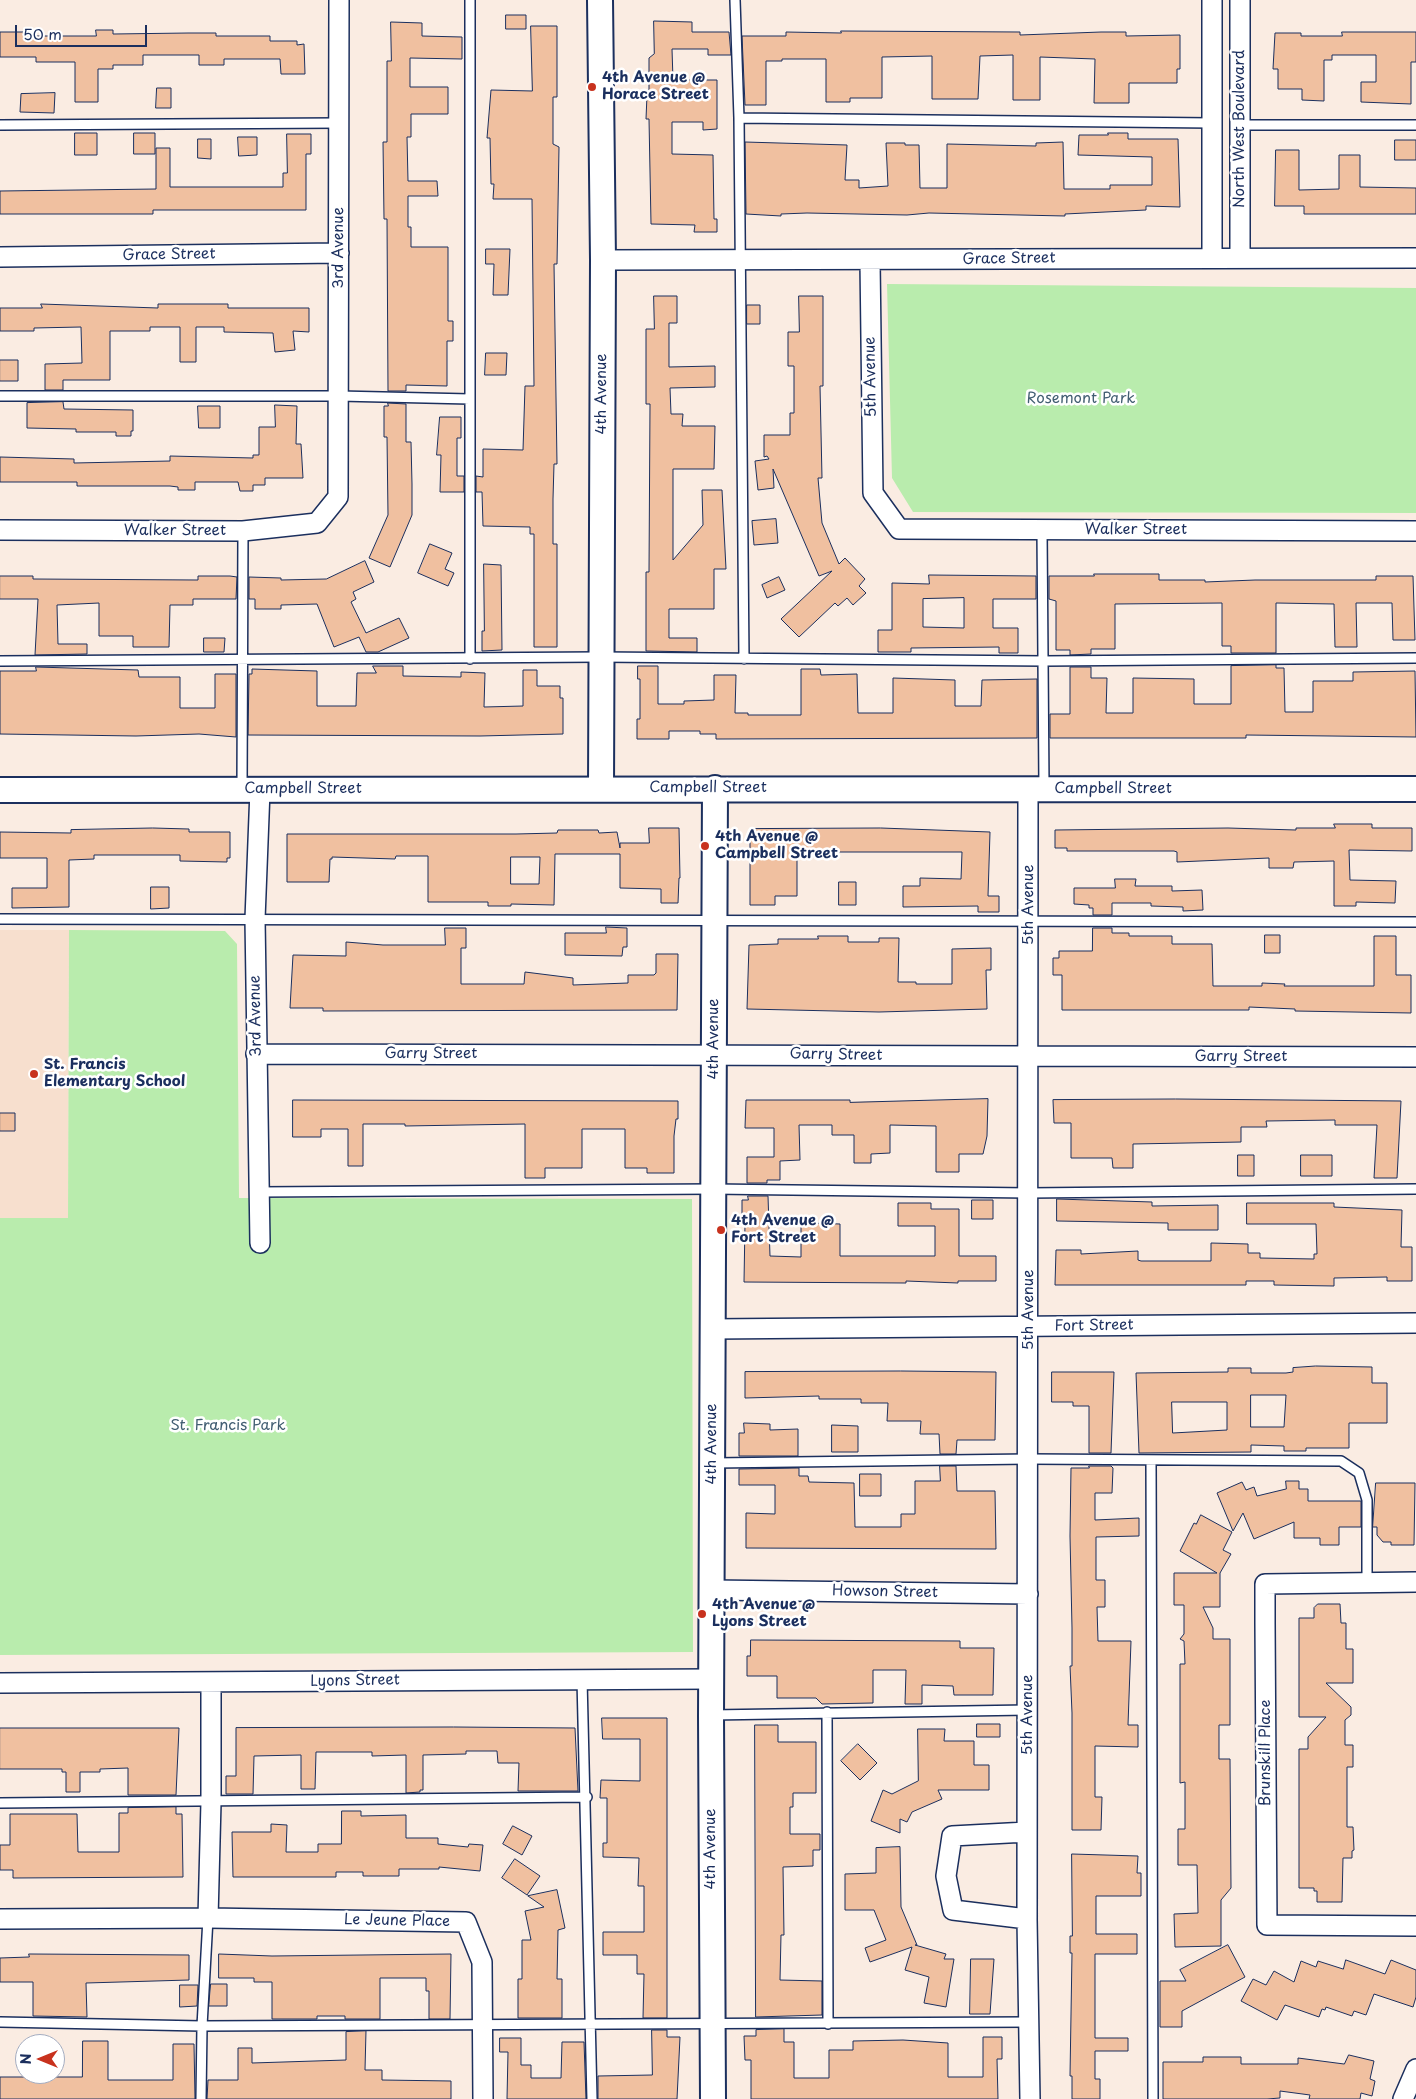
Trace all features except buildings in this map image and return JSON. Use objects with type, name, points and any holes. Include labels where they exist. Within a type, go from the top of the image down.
[{"type":"street","name":"3rd Avenue","points":[[338,497],[340,0]]},
{"type":"street","name":"4th Avenue","points":[[600,0],[603,260],[601,789]]},
{"type":"street","name":"North West Boulevard","points":[[1212,0],[1212,258]]},
{"type":"street","name":"North West Boulevard","points":[[1240,0],[1240,258]]},
{"type":"street","name":"Grace Street","points":[[0,257],[339,253]]},
{"type":"street","name":"Grace Street","points":[[603,260],[739,258],[870,261],[1416,258]]},
{"type":"street","name":"5th Avenue","points":[[870,261],[873,493]]},
{"type":"street","name":"Walker Street","points":[[873,493],[899,528],[1416,531]]},
{"type":"street","name":"Walker Street","points":[[0,530],[243,531],[317,523],[338,497]]},
{"type":"street","name":"4th Avenue","points":[[713,2099],[711,1680],[715,788]]},
{"type":"street","name":"3rd Avenue","points":[[251,789],[260,1243]]},
{"type":"street","name":"5th Avenue","points":[[1030,2099],[1027,1919],[1028,1058],[1029,921],[1036,789]]},
{"type":"street","name":"Campbell Street","points":[[0,790],[1416,789]]},
{"type":"street","name":"Garry Street","points":[[256,1054],[714,1054],[1028,1058],[1416,1057]]},
{"type":"street","name":"Fort Street","points":[[712,1328],[1416,1323]]},
{"type":"street","name":"Brunskill Place","points":[[1416,1582],[1265,1584],[1267,1925],[1416,1926]]},
{"type":"street","name":"Howson Street","points":[[712,1590],[1028,1594]]},
{"type":"street","name":"Lyons Street","points":[[0,1683],[582,1679],[711,1680]]},
{"type":"street","points":[[208,1918],[211,1802],[211,1682]]},
{"type":"street","points":[[1027,1832],[952,1836],[946,1876],[953,1910],[1027,1919]]},
{"type":"street","name":"Le Jeune Place","points":[[0,1919],[208,1918],[466,1922],[482,1962],[483,2099]]},
{"type":"street","points":[[1403,2099],[1416,2069]]},
{"type":"lane","points":[[470,0],[470,659]]},
{"type":"lane","points":[[735,0],[739,118],[744,659]]},
{"type":"lane","points":[[739,118],[1212,123]]},
{"type":"lane","points":[[0,125],[340,123]]},
{"type":"lane","points":[[1240,125],[1416,125]]},
{"type":"lane","points":[[0,396],[339,396],[470,399]]},
{"type":"lane","points":[[1036,789],[1044,661],[1042,530]]},
{"type":"lane","points":[[243,531],[242,660],[251,789]]},
{"type":"lane","points":[[0,660],[600,657],[1044,661],[1416,658]]},
{"type":"lane","points":[[0,919],[1416,922]]},
{"type":"lane","points":[[258,1192],[713,1189],[1029,1192],[1416,1189]]},
{"type":"lane","points":[[712,1463],[1029,1459],[1341,1461],[1360,1473],[1367,1500],[1367,1582]]},
{"type":"lane","points":[[1151,1461],[1153,2099]]},
{"type":"lane","points":[[582,1679],[587,1797],[592,2099]]},
{"type":"lane","points":[[711,1714],[1028,1710]]},
{"type":"lane","points":[[827,1712],[828,2024]]},
{"type":"lane","points":[[0,1803],[587,1797]]},
{"type":"lane","points":[[202,2099],[202,2026],[208,1918]]},
{"type":"lane","points":[[0,2022],[202,2026],[1029,2022]]},
{"type":"shaded area","name":"St. Francis Elementary School","points":[[0,930],[69,930],[68,1218],[0,1218]]},
{"type":"green space","name":"Rosemont Park","points":[[887,284],[1416,288],[1416,513],[913,512],[892,478]]},
{"type":"green space","name":"St. Francis Park","points":[[69,930],[225,931],[237,944],[239,1198],[692,1199],[693,1652],[0,1655],[0,1218],[68,1218]]},
{"type":"place","name":"4th Avenue @ Horace Street","points":[[592,87]]},
{"type":"place","name":"4th Avenue @ Campbell Street","points":[[705,846]]},
{"type":"place","name":"St. Francis Elementary School","points":[[34,1074]]},
{"type":"place","name":"4th Avenue @ Fort Street","points":[[721,1230]]},
{"type":"place","name":"4th Avenue @ Lyons Street","points":[[702,1614]]}]
